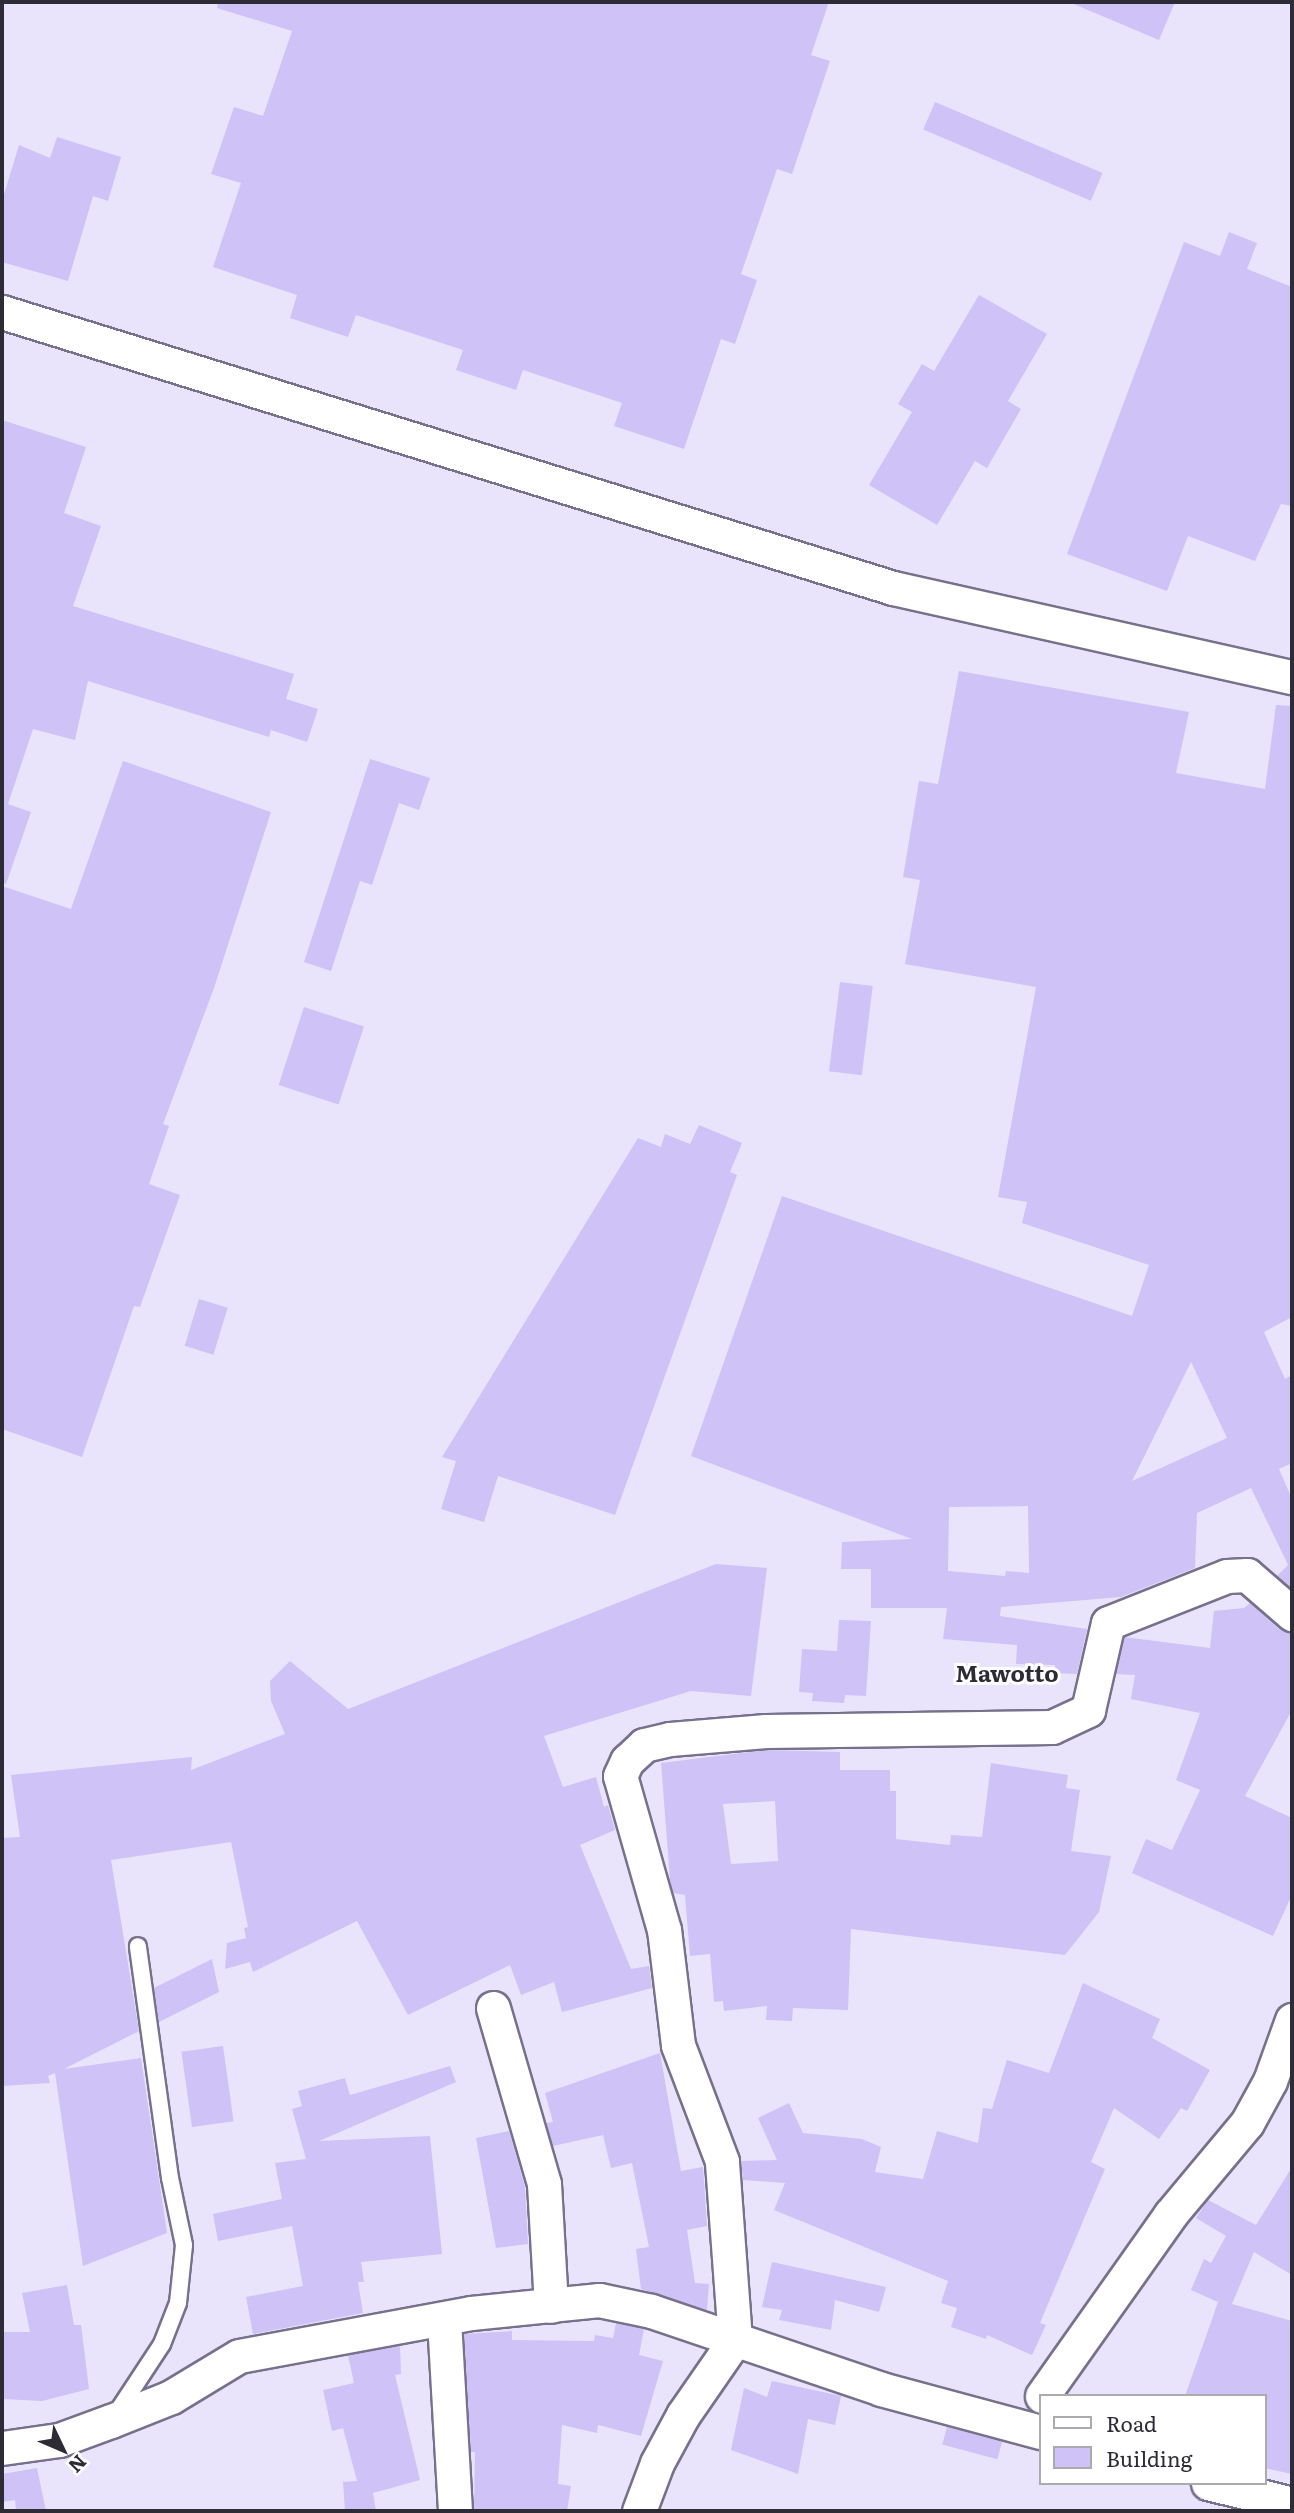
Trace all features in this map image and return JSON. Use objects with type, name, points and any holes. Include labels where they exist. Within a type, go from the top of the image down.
[{"type":"street","points":[[2,312],[893,588],[1292,677]]},
{"type":"street","points":[[639,2511],[657,2463],[683,2414],[735,2340],[722,2161],[678,2045],[664,1930],[621,1776],[627,1761],[644,1745],[670,1739],[766,1731],[1052,1727],[1088,1710],[1108,1623],[1237,1576],[1247,1575],[1265,1587],[1292,1614]]},
{"type":"street","points":[[493,2008],[544,2185],[551,2306]]},
{"type":"street","points":[[1043,2394],[1170,2215],[1247,2123],[1270,2081],[1292,2020]]},
{"type":"street","points":[[2,2448],[60,2440],[111,2421],[171,2396],[239,2356],[314,2339],[444,2320],[471,2313],[599,2300],[651,2311],[881,2389],[1030,2429],[1038,2406]]},
{"type":"street","points":[[444,2320],[456,2511]]},
{"type":"street","points":[[1217,2485],[1292,2504]]},
{"type":"lane","points":[[111,2421],[162,2344],[178,2303],[184,2245],[170,2178],[138,1946]]},
{"type":"building","points":[[218,2],[829,2],[811,55],[830,61],[792,174],[777,169],[741,274],[757,280],[735,344],[721,339],[684,449],[614,426],[622,403],[523,370],[516,390],[456,370],[463,350],[356,315],[348,337],[290,318],[297,295],[213,267],[241,183],[211,174],[234,107],[263,116],[292,31],[217,8]]},
{"type":"building","points":[[1069,2],[1175,2],[1159,40]]},
{"type":"building","points":[[935,102],[1103,173],[1091,201],[923,130]]},
{"type":"building","points":[[57,137],[121,157],[108,201],[93,196],[68,281],[2,262],[2,201],[19,145],[50,158]]},
{"type":"building","points":[[1229,232],[1257,243],[1247,269],[1292,287],[1292,506],[1281,504],[1255,561],[1188,536],[1167,591],[1067,554],[1184,242],[1220,256]]},
{"type":"building","points":[[979,295],[1047,334],[1008,401],[1021,409],[987,468],[975,461],[937,525],[869,485],[912,412],[898,404],[922,364],[934,371]]},
{"type":"building","points":[[2,420],[86,447],[64,513],[101,526],[73,606],[294,674],[286,699],[318,709],[307,742],[271,730],[269,737],[88,681],[75,740],[33,729],[8,804],[31,812],[6,884],[2,883]]},
{"type":"building","points":[[959,671],[1189,712],[1176,773],[1265,789],[1276,705],[1292,706],[1292,1317],[1264,1332],[1285,1379],[1292,1375],[1292,1463],[1279,1469],[1292,1499],[1292,1589],[1277,1576],[1288,1565],[1251,1488],[1197,1513],[1195,1568],[1121,1597],[1001,1607],[1000,1616],[1087,1629],[1077,1674],[1055,1673],[1055,1665],[1016,1664],[1017,1645],[943,1639],[947,1608],[871,1608],[871,1569],[841,1569],[842,1542],[912,1539],[691,1456],[782,1196],[1132,1316],[1149,1265],[1022,1223],[1027,1202],[998,1197],[1036,987],[905,964],[920,880],[903,877],[919,781],[938,784]],"holes":[[[1191,1362],[1227,1438],[1132,1481]],[[1028,1506],[1029,1573],[1006,1571],[1005,1576],[948,1571],[949,1507]]]},
{"type":"building","points":[[370,759],[430,778],[419,810],[399,803],[372,885],[360,881],[331,971],[304,962]]},
{"type":"building","points":[[123,761],[271,812],[214,988],[163,1124],[169,1126],[149,1184],[180,1195],[140,1307],[134,1306],[82,1457],[2,1429],[2,886],[71,909]]},
{"type":"building","points":[[840,982],[873,986],[862,1075],[829,1071]]},
{"type":"building","points":[[304,1007],[364,1026],[339,1104],[279,1085]]},
{"type":"building","points":[[699,1125],[742,1143],[730,1172],[737,1175],[615,1515],[498,1476],[484,1522],[441,1509],[456,1461],[442,1457],[638,1138],[661,1147],[665,1134],[690,1144]]},
{"type":"building","points":[[199,1299],[228,1308],[213,1355],[185,1346]]},
{"type":"building","points":[[716,1564],[767,1568],[751,1696],[691,1691],[544,1736],[563,1787],[596,1777],[604,1807],[608,1805],[615,1830],[580,1845],[631,1969],[649,1966],[652,1988],[562,2012],[554,1982],[521,1995],[510,1965],[408,2015],[357,1921],[253,1972],[250,1962],[225,1969],[227,1943],[246,1938],[244,1928],[248,1927],[231,1842],[111,1860],[139,2031],[64,2069],[141,2058],[167,2233],[83,2266],[55,2073],[48,2076],[50,2083],[2,2086],[2,1838],[20,1837],[11,1775],[192,1757],[191,1770],[285,1734],[271,1701],[270,1681],[290,1661],[348,1709]]},
{"type":"building","points":[[1250,1603],[1279,1629],[1292,1633],[1292,1710],[1245,1796],[1292,1818],[1292,1895],[1273,1936],[1132,1873],[1146,1839],[1172,1850],[1200,1790],[1176,1780],[1200,1713],[1131,1699],[1135,1675],[1116,1674],[1124,1637],[1210,1648],[1214,1611],[1244,1608]]},
{"type":"building","points":[[839,1620],[871,1621],[866,1696],[845,1695],[844,1703],[812,1701],[813,1693],[799,1692],[802,1649],[837,1651]]},
{"type":"building","points":[[767,1750],[840,1752],[840,1770],[890,1770],[890,1791],[896,1791],[896,1839],[950,1845],[951,1835],[982,1837],[991,1763],[1068,1775],[1066,1788],[1080,1790],[1071,1851],[1111,1856],[1099,1912],[1065,1955],[851,1929],[848,2010],[793,2008],[792,2021],[766,2020],[767,2006],[724,2011],[723,2001],[714,2002],[710,1954],[690,1956],[685,1895],[673,1893],[661,1763]],"holes":[[[775,1801],[778,1861],[731,1864],[723,1804]]]},
{"type":"building","points":[[212,1959],[219,1992],[159,2022],[154,1988]]},
{"type":"building","points":[[1083,1983],[1160,2019],[1152,2038],[1210,2070],[1187,2111],[1181,2108],[1159,2139],[1114,2108],[1091,2162],[1105,2169],[1040,2323],[1046,2325],[1032,2355],[987,2335],[986,2339],[951,2327],[957,2308],[941,2303],[948,2281],[774,2210],[785,2183],[743,2180],[741,2161],[777,2160],[758,2118],[789,2103],[803,2133],[862,2139],[881,2147],[875,2172],[923,2179],[937,2131],[978,2143],[983,2108],[992,2109],[1007,2060],[1049,2073]]},
{"type":"building","points":[[223,2046],[234,2121],[192,2127],[181,2052]]},
{"type":"building","points":[[660,2053],[681,2171],[703,2167],[707,2226],[687,2230],[695,2283],[709,2284],[707,2310],[641,2289],[636,2249],[649,2247],[632,2163],[611,2168],[603,2135],[553,2146],[546,2123],[553,2122],[545,2093]]},
{"type":"building","points":[[450,2066],[456,2082],[319,2141],[430,2136],[442,2254],[361,2262],[364,2282],[358,2282],[363,2313],[253,2334],[246,2297],[303,2286],[292,2226],[218,2241],[213,2214],[282,2199],[275,2163],[306,2159],[292,2109],[302,2106],[298,2091],[345,2078],[350,2095]]},
{"type":"building","points":[[509,2131],[525,2187],[528,2244],[496,2248],[476,2138]]},
{"type":"building","points":[[1292,2167],[1292,2275],[1254,2252],[1232,2304],[1292,2321],[1292,2474],[1266,2468],[1266,2394],[1186,2394],[1218,2302],[1191,2290],[1204,2259],[1211,2263],[1226,2236],[1196,2218],[1208,2200],[1256,2225]]},
{"type":"building","points":[[772,2262],[886,2287],[879,2312],[835,2300],[831,2330],[779,2320],[782,2310],[762,2307]]},
{"type":"building","points":[[67,2285],[74,2325],[81,2325],[89,2389],[42,2401],[2,2399],[2,2332],[30,2332],[22,2293]]},
{"type":"building","points":[[616,2323],[644,2329],[639,2355],[663,2361],[641,2436],[598,2425],[597,2433],[562,2425],[558,2484],[571,2486],[567,2511],[474,2511],[475,2452],[471,2452],[464,2334],[512,2331],[512,2340],[594,2341],[595,2335],[613,2338]]},
{"type":"building","points":[[400,2346],[401,2374],[395,2375],[420,2480],[373,2493],[376,2511],[345,2511],[343,2482],[357,2481],[343,2428],[332,2431],[323,2390],[354,2383],[348,2355]]},
{"type":"building","points":[[772,2381],[841,2396],[835,2425],[808,2419],[798,2474],[731,2450],[744,2388],[767,2397]]},
{"type":"building","points":[[947,2427],[1002,2442],[997,2459],[942,2444]]},
{"type":"building","points":[[37,2468],[46,2511],[16,2511],[15,2500],[2,2502],[2,2474]]},
{"type":"district","name":"Mawotto","points":[[1007,1672]]}]
